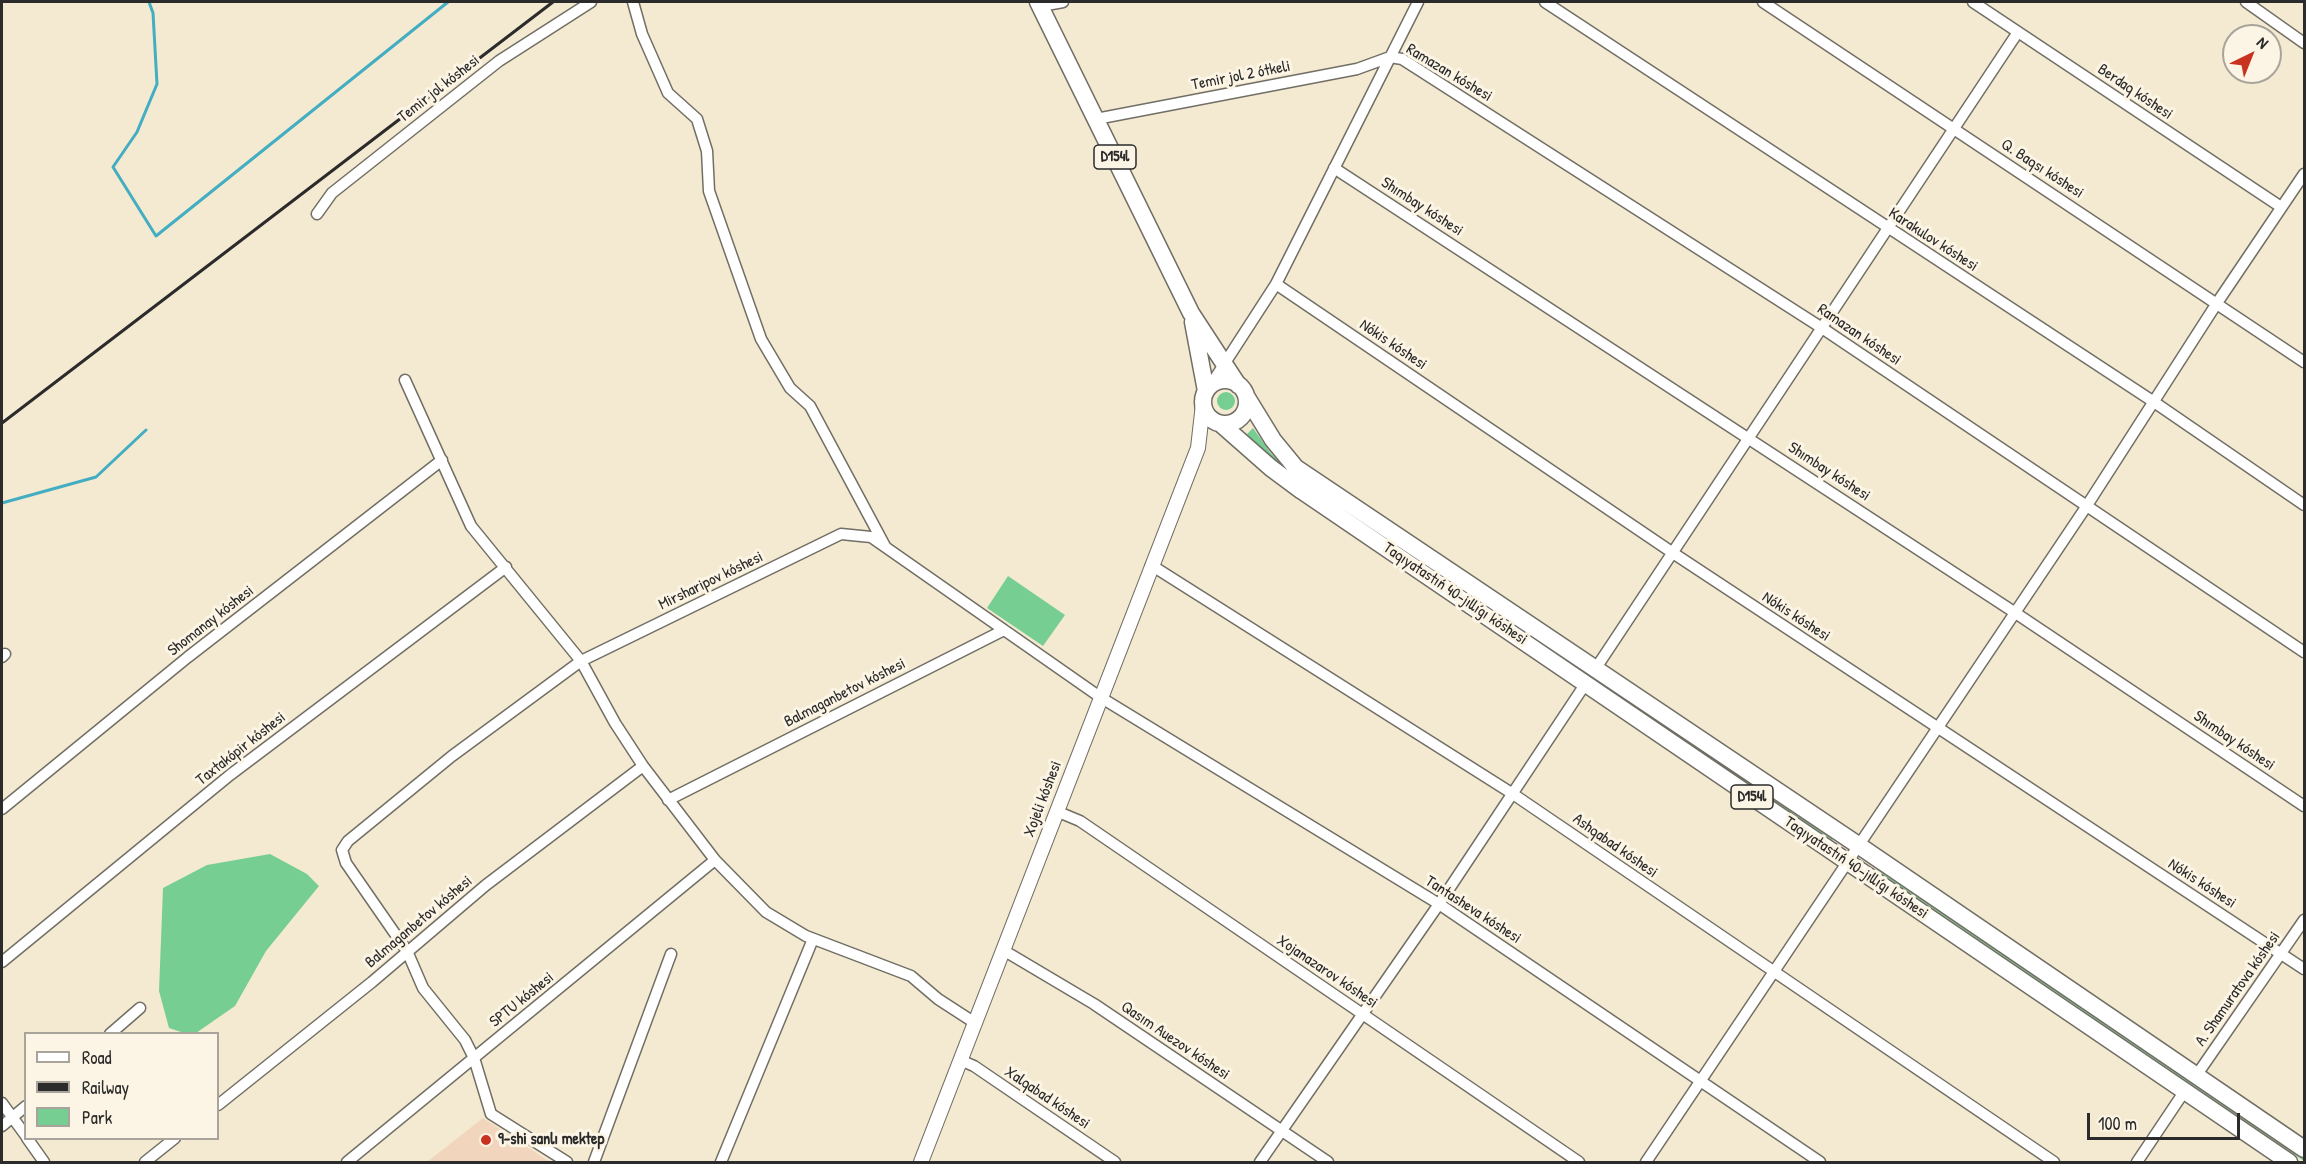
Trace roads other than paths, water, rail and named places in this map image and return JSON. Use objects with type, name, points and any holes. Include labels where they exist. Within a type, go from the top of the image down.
[{"type":"main road","name":"D154l","points":[[1040,4],[1191,313],[1242,390]]},
{"type":"main road","name":"D154l","points":[[1191,313],[1209,417],[1221,424]]},
{"type":"main road","points":[[1206,394],[1220,381],[1242,390],[1245,411],[1241,417],[1228,424],[1221,424]]},
{"type":"main road","name":"Taqıyatastıń 40-jıllıǵı kóshesi","points":[[1242,390],[1274,441],[1296,468],[1858,844],[2304,1149]]},
{"type":"main road","name":"Taqıyatastıń 40-jıllıǵı kóshesi","points":[[1221,424],[1270,468],[1302,491],[2289,1162]]},
{"type":"street","name":"Temir jol kóshesi","points":[[317,214],[332,193],[490,68],[591,2]]},
{"type":"street","points":[[633,2],[642,34],[668,93],[697,119],[707,151],[709,191],[761,339],[790,388],[810,406],[887,548]]},
{"type":"street","points":[[1040,4],[1063,2]]},
{"type":"street","points":[[1198,448],[1206,394],[1275,284],[1418,2]]},
{"type":"street","name":"Karakulov kóshesi","points":[[1545,2],[2154,402],[2304,505]]},
{"type":"street","name":"Q. Baqsı kóshesi","points":[[1763,2],[2304,362]]},
{"type":"street","name":"Berdaq kóshesi","points":[[1973,2],[2282,207]]},
{"type":"street","points":[[2246,2],[2304,43]]},
{"type":"street","points":[[1596,668],[2018,32]]},
{"type":"street","name":"Temir jol 2 ótkeli","points":[[1096,119],[1357,69],[1390,57]]},
{"type":"street","name":"Ramazan kóshesi","points":[[1390,57],[1402,59],[1822,328],[2304,652]]},
{"type":"street","name":"Shımbay kóshesi","points":[[1334,168],[2014,612],[2304,806]]},
{"type":"street","points":[[1646,1162],[1936,727],[2086,507],[2217,303],[2304,174]]},
{"type":"street","name":"Nókis kóshesi","points":[[1275,284],[1673,553],[2304,969]]},
{"type":"street","points":[[405,380],[471,526],[581,662],[615,723],[643,766],[715,860],[766,912],[813,939],[911,976],[938,999],[975,1023]]},
{"type":"street","points":[[1198,448],[1221,424]]},
{"type":"street","name":"Xojeli kóshesi","points":[[921,1162],[1198,448]]},
{"type":"street","name":"Shomanay kóshesi","points":[[2,809],[188,657],[345,538],[441,460]]},
{"type":"street","name":"Mirsharipov kóshesi","points":[[407,951],[346,862],[342,850],[348,841],[452,756],[581,662],[841,534],[871,537],[1100,697]]},
{"type":"street","name":"Ashqabad kóshesi","points":[[1152,565],[1513,794],[2054,1162]]},
{"type":"street","name":"Taxtakópir kóshesi","points":[[2,962],[230,775],[506,567]]},
{"type":"street","name":"Balmaganbetov kóshesi","points":[[668,800],[1004,630]]},
{"type":"street","points":[[1260,1162],[1439,904],[1586,683]]},
{"type":"street","name":"Tantasheva kóshesi","points":[[1100,697],[1439,904],[1820,1162]]},
{"type":"street","name":"Balmaganbetov kóshesi","points":[[219,1104],[486,885],[643,766]]},
{"type":"street","name":"Xojanazarov kóshesi","points":[[1056,811],[1080,821],[1579,1162]]},
{"type":"street","name":"SPTU kóshesi","points":[[347,1162],[715,860]]},
{"type":"street","name":"A. Shamuratova kóshesi","points":[[2196,1076],[2304,920]]},
{"type":"street","points":[[722,1162],[813,939]]},
{"type":"street","name":"Qasım Auezov kóshesi","points":[[1003,950],[1094,1004],[1328,1162]]},
{"type":"street","points":[[407,951],[423,988],[465,1040],[474,1058],[491,1114],[567,1162]]},
{"type":"street","points":[[594,1162],[671,954]]},
{"type":"street","points":[[112,1032],[141,1008]]},
{"type":"street","name":"Xalqabad kóshesi","points":[[960,1060],[974,1066],[1115,1162]]},
{"type":"street","points":[[2137,1162],[2184,1092]]},
{"type":"street","points":[[2,1103],[24,1134]]},
{"type":"street","points":[[2,1126],[24,1108]]},
{"type":"street","points":[[28,1140],[44,1162]]},
{"type":"street","points":[[145,1162],[172,1140]]},
{"type":"waterway","points":[[149,2],[153,13],[157,84],[137,132],[113,167],[156,236],[448,2]]},
{"type":"waterway","points":[[2,503],[96,477],[146,430]]},
{"type":"railway","points":[[2,423],[553,2]]},
{"type":"place","name":"9-shi sanlı mektep","points":[[486,1140]]}]
